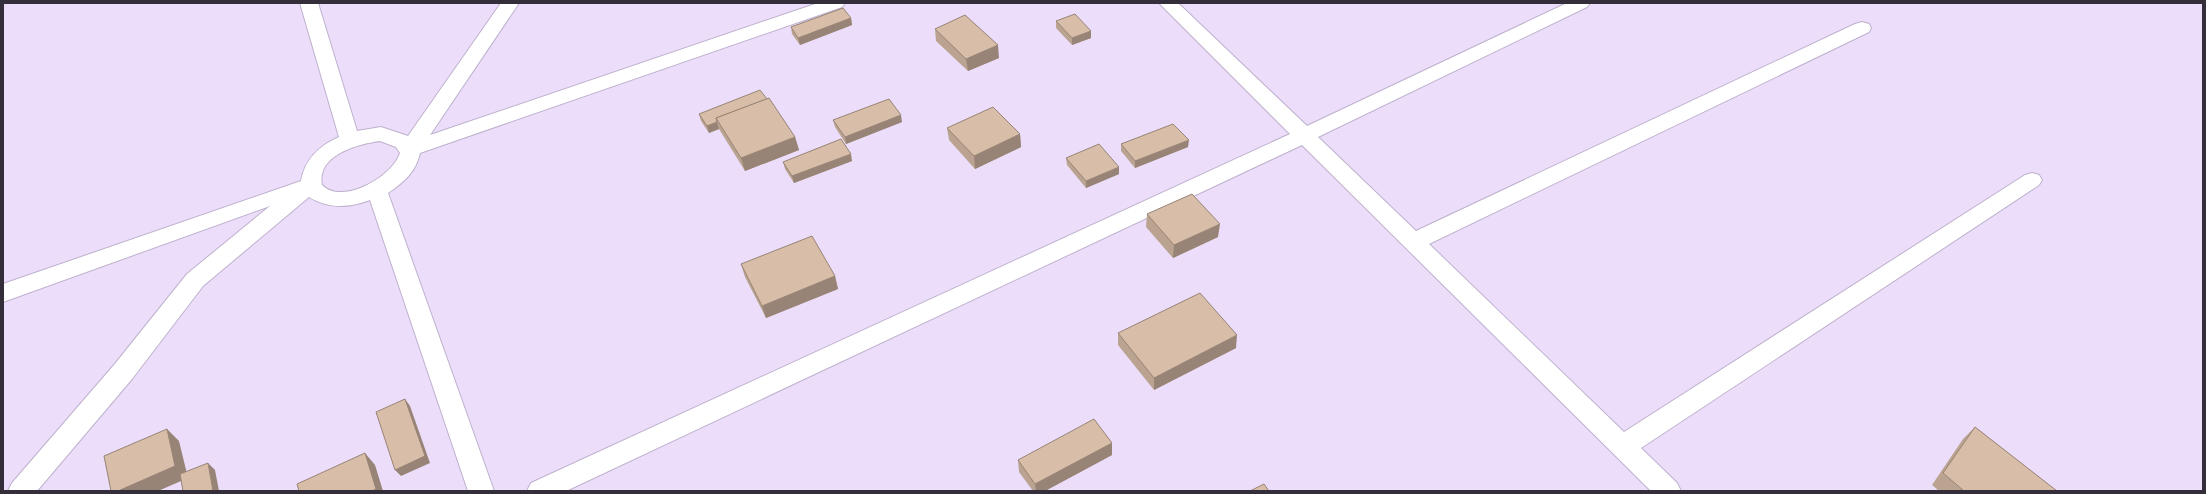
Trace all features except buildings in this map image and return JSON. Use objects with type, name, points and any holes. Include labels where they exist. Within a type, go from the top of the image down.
[{"type":"street","points":[[309,3],[350,140]]},
{"type":"street","points":[[310,184],[319,194],[335,198],[355,198],[377,191],[393,182],[404,171],[410,160],[410,149],[510,3]]},
{"type":"street","points":[[410,149],[836,3]]},
{"type":"street","points":[[1168,3],[1623,446],[1660,489]]},
{"type":"street","points":[[540,491],[1304,136],[1581,3]]},
{"type":"street","points":[[1413,242],[1862,28]]},
{"type":"street","points":[[21,491],[123,372],[195,280],[310,184],[311,174],[315,165],[324,155],[350,140],[382,134],[395,137],[405,142],[410,149]]},
{"type":"street","points":[[1623,446],[2032,180]]},
{"type":"street","points":[[3,293],[310,184]]},
{"type":"street","points":[[377,191],[481,491]]}]
